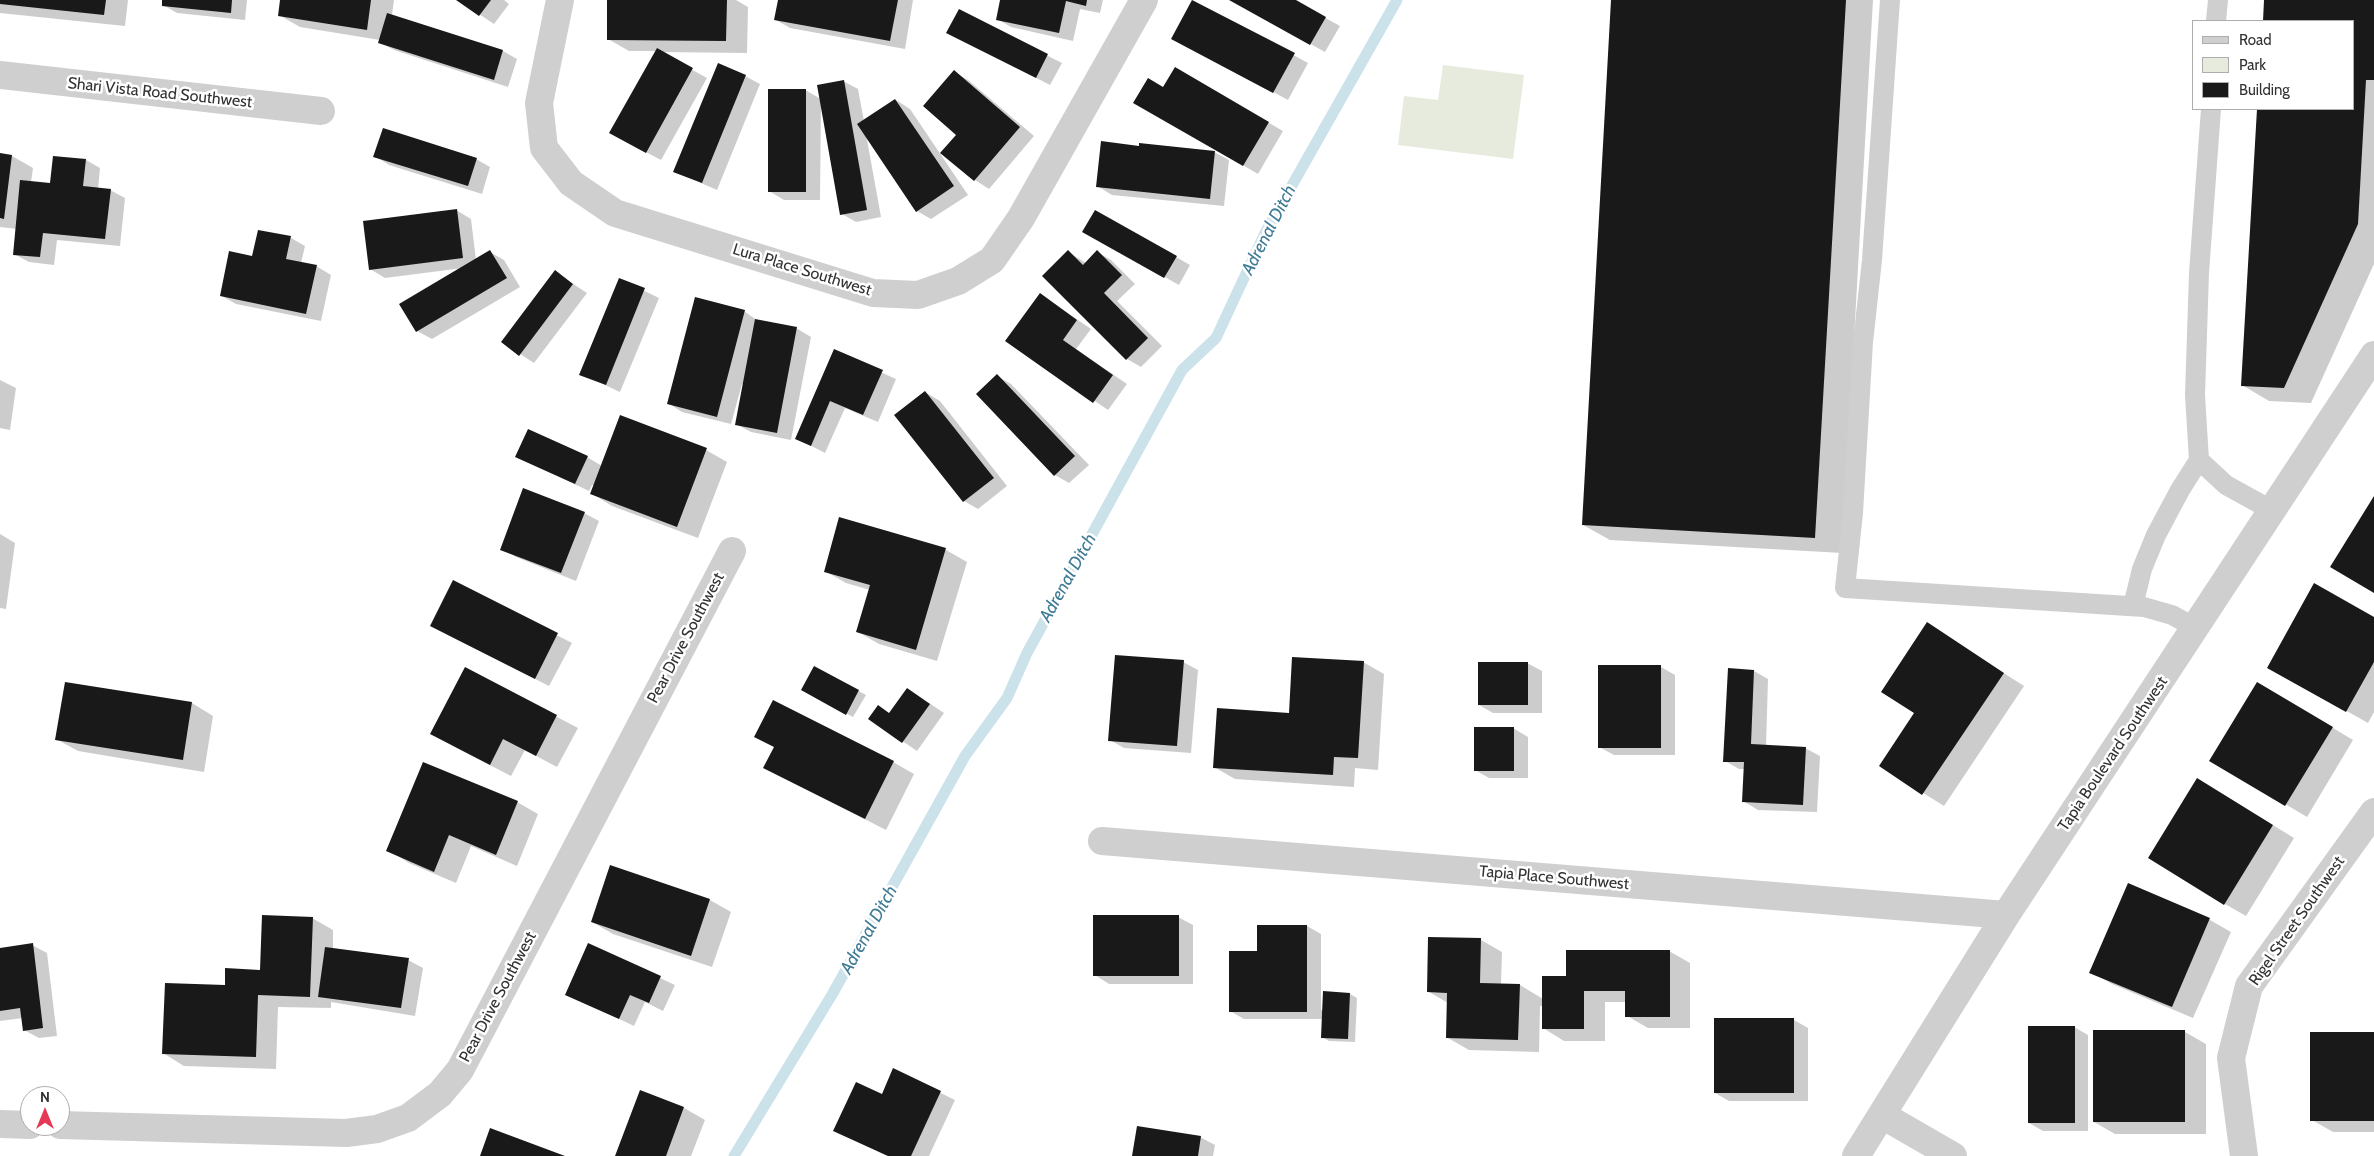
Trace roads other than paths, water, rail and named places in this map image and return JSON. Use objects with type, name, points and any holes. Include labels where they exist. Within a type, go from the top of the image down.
[{"type":"street","name":"Lura Place Southwest","points":[[560,0],[539,103],[544,148],[571,183],[615,213],[873,293],[918,295],[958,282],[992,260],[1021,218],[1144,0]]},
{"type":"street","name":"Shari Vista Road Southwest","points":[[0,75],[321,111]]},
{"type":"street","name":"Tapia Boulevard Southwest","points":[[1856,1156],[2006,915],[2374,356]]},
{"type":"street","name":"Pear Drive Southwest","points":[[70,1126],[346,1134],[377,1129],[408,1118],[440,1094],[460,1070],[732,551]]},
{"type":"street","name":"Rigel Street Southwest","points":[[2244,1156],[2231,1058],[2249,986],[2374,812]]},
{"type":"street","name":"Tapia Place Southwest","points":[[1102,841],[2006,915]]},
{"type":"street","points":[[1882,1115],[1953,1156]]},
{"type":"street","points":[[0,1124],[20,1125]]},
{"type":"lane","points":[[1890,0],[1872,260],[1863,342],[1853,513],[1845,588],[2144,606],[2172,615],[2196,628]]},
{"type":"lane","points":[[2216,20],[2218,0]]},
{"type":"lane","points":[[2133,606],[2142,569],[2156,535],[2180,490],[2199,460],[2195,395],[2199,273],[2211,110]]},
{"type":"lane","points":[[2199,460],[2226,485],[2273,511]]},
{"type":"waterway","name":"Adrenal Ditch","points":[[734,1156],[833,993],[965,756],[1007,698],[1027,653],[1182,370],[1216,338],[1265,233],[1397,0]]}]
